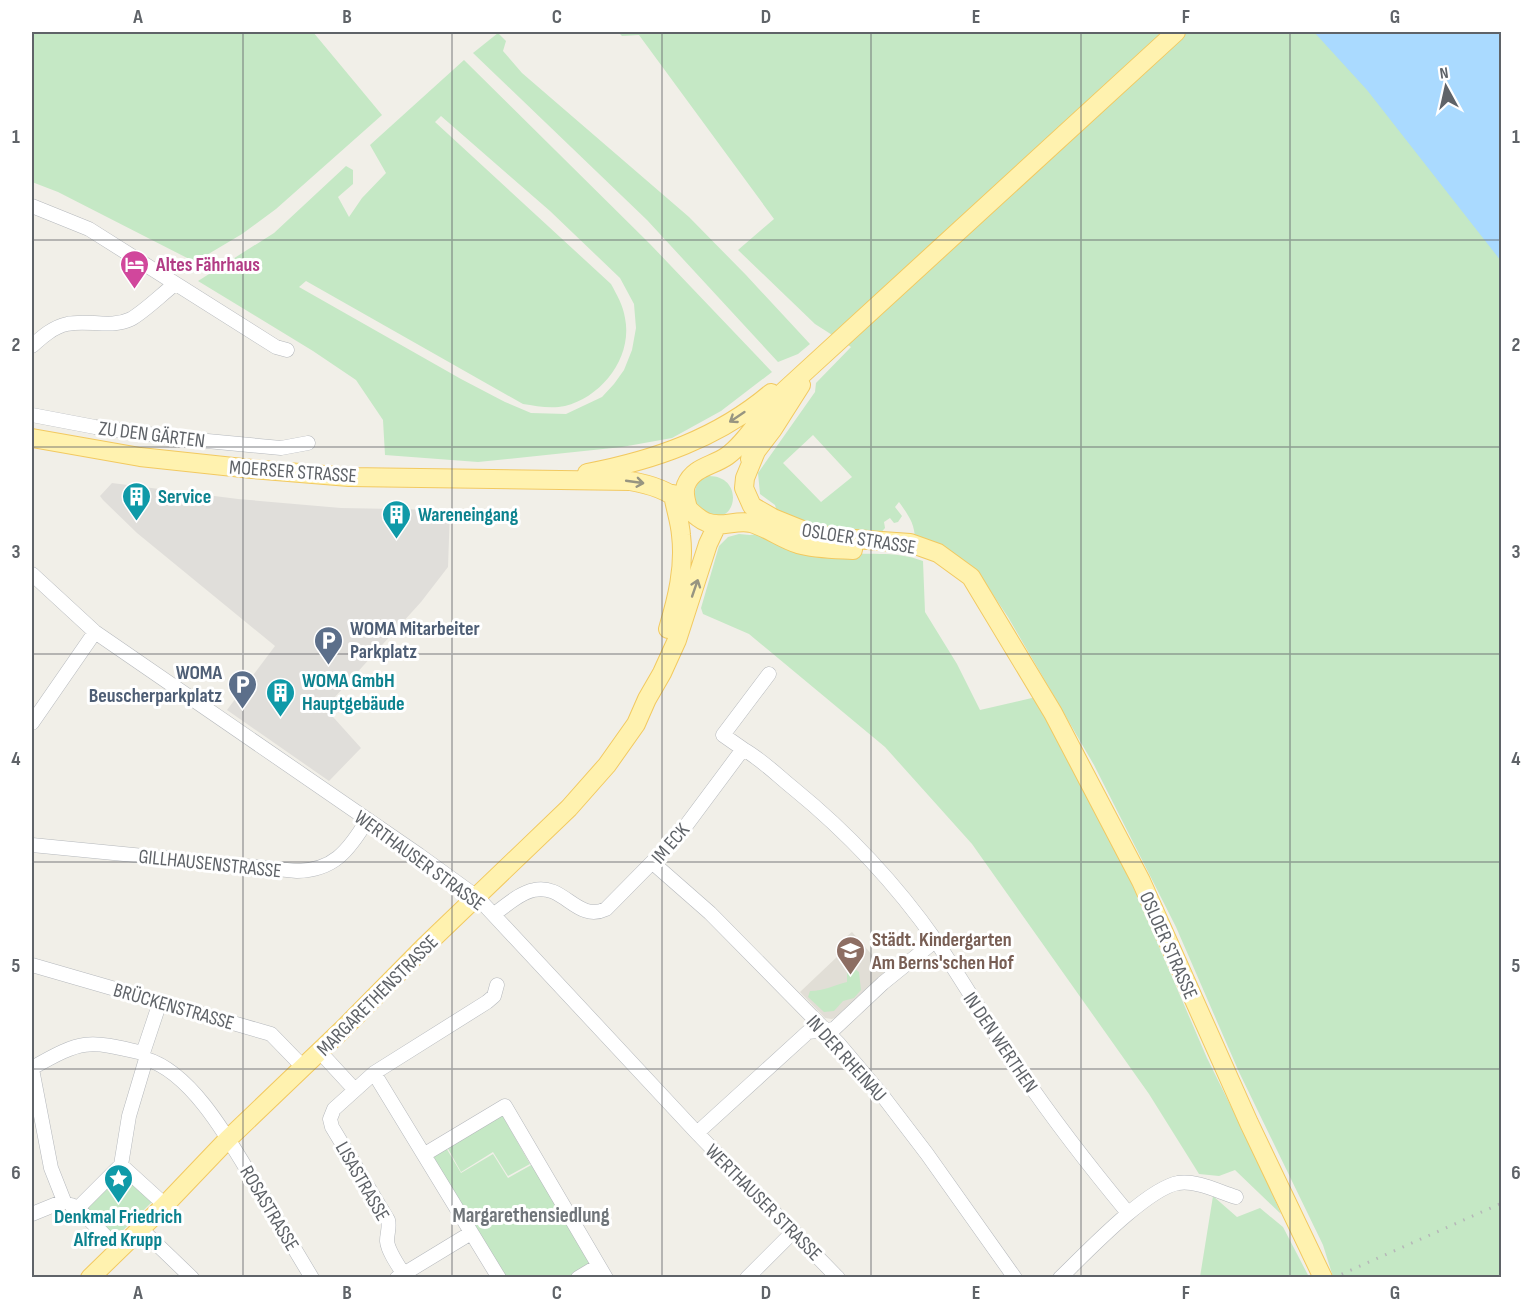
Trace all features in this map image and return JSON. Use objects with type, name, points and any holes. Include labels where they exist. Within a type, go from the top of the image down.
[{"type":"main road","points":[[688,508],[685,495],[686,485],[692,475],[726,457],[738,446],[774,400],[1176,32]]},
{"type":"main road","points":[[717,525],[730,517],[737,508],[739,500],[737,485],[741,471],[819,359]]},
{"type":"main road","name":"MOERSER STRASSE","points":[[556,479],[647,460],[688,445],[726,425],[763,400],[792,375],[819,359]]},
{"type":"main road","name":"MOERSER STRASSE","points":[[32,438],[140,457],[349,477],[630,481],[650,485],[673,495],[703,521],[717,525]]},
{"type":"main road","points":[[673,495],[676,481],[681,473],[696,460],[738,446]]},
{"type":"main road","name":"OSLOER STRASSE","points":[[757,449],[745,478],[744,488],[752,506],[790,526],[810,533],[840,538],[910,543],[938,553],[971,577],[1053,713],[1141,881],[1249,1123],[1323,1278]]},
{"type":"main road","name":"MARGARETHENSTRASSE","points":[[647,699],[676,601],[680,578],[681,537],[673,495]]},
{"type":"main road","name":"OSLOER STRASSE","points":[[717,525],[750,523],[797,544],[815,548],[881,550],[923,558],[955,575],[998,621]]},
{"type":"main road","name":"MARGARETHENSTRASSE","points":[[90,1278],[228,1139],[304,1068],[569,808],[607,765],[636,724],[662,674],[676,640],[708,544],[717,525]]},
{"type":"street","points":[[32,206],[89,229],[276,347],[287,350]]},
{"type":"street","points":[[32,345],[50,331],[67,324],[108,325],[131,319],[175,284]]},
{"type":"street","name":"ZU DEN GÄRTEN","points":[[32,415],[95,427],[186,439],[281,448],[308,442]]},
{"type":"street","name":"WERTHAUSER STRASSE","points":[[32,574],[95,632],[477,897],[697,1133],[838,1278]]},
{"type":"street","points":[[32,723],[95,632]]},
{"type":"street","points":[[743,749],[723,735],[769,674]]},
{"type":"street","name":"IM ECK","points":[[494,914],[521,895],[533,890],[547,889],[585,912],[597,914],[606,909],[679,834],[743,749]]},
{"type":"street","name":"IN DEN WERTHEN","points":[[743,749],[802,795],[842,831],[908,904],[935,941],[1017,1068],[1091,1169],[1128,1213]]},
{"type":"street","name":"GILLHAUSENSTRASSE","points":[[32,845],[313,871],[328,866],[348,849],[367,821]]},
{"type":"street","name":"IN DER RHEINAU","points":[[653,863],[710,913],[839,1044],[927,1154],[1015,1278]]},
{"type":"street","points":[[697,1133],[808,1032],[834,1029],[883,983],[935,941]]},
{"type":"street","name":"BRÜCKENSTRASSE","points":[[32,965],[272,1034],[304,1068]]},
{"type":"street","name":"LISASTRASSE","points":[[402,1276],[387,1240],[390,1229],[388,1220],[332,1127],[330,1119],[334,1109],[374,1073],[487,1002],[494,996],[497,985]]},
{"type":"street","points":[[78,1209],[121,1165],[129,1116],[160,1002]]},
{"type":"street","name":"ROSASTRASSE","points":[[32,1069],[66,1048],[94,1042],[145,1056],[167,1068],[205,1107],[228,1139],[312,1278]]},
{"type":"street","points":[[320,1052],[355,1090]]},
{"type":"street","points":[[32,1069],[51,1168],[64,1201],[78,1209],[118,1249]]},
{"type":"street","points":[[374,1073],[499,1278]]},
{"type":"street","points":[[424,1154],[505,1107],[606,1278]]},
{"type":"street","points":[[121,1165],[165,1205]]},
{"type":"street","points":[[1060,1278],[1128,1213],[1165,1188],[1178,1183],[1194,1184],[1236,1197]]},
{"type":"street","points":[[32,1214],[64,1201]]},
{"type":"street","points":[[140,1228],[192,1278]]},
{"type":"street","points":[[747,1278],[794,1231]]},
{"type":"street","points":[[402,1276],[471,1233]]},
{"type":"street","points":[[578,1278],[598,1266]]},
{"type":"shaded area","points":[[112,483],[238,499],[341,508],[450,510],[448,567],[421,602],[325,708],[361,748],[329,781],[227,710],[275,646],[137,533],[103,500],[100,496]]},
{"type":"shaded area","name":"Städt. Kindergarten Am Berns'schen Hof","points":[[852,932],[887,972],[837,1017],[825,1018],[800,992],[838,956],[836,950],[843,951],[838,944]]},
{"type":"green space","points":[[32,32],[313,32],[382,115],[276,209],[242,234],[195,262],[58,192],[32,182]]},
{"type":"green space","points":[[618,32],[1327,32],[1501,247],[1501,1277],[1333,1277],[1323,1245],[1239,1072],[1176,927],[1094,765],[1008,617],[985,583],[915,540],[912,524],[899,502],[895,507],[902,516],[898,522],[894,523],[890,518],[884,522],[885,528],[878,536],[860,536],[779,518],[775,505],[760,494],[758,473],[815,392],[816,383],[851,347],[815,324],[738,250],[774,219],[639,35],[622,36]],"holes":[[[813,435],[852,477],[821,502],[783,463]]]},
{"type":"green space","points":[[498,33],[506,41],[503,51],[522,73],[689,217],[810,344],[798,354],[778,362],[647,220],[473,53]]},
{"type":"green space","points":[[464,60],[650,244],[772,372],[721,411],[672,438],[622,447],[478,462],[385,455],[383,420],[356,380],[198,281],[274,233],[346,166],[353,170],[353,184],[338,197],[349,217],[362,198],[386,173],[370,145]],"holes":[[[441,116],[550,211],[620,278],[634,304],[636,328],[632,350],[624,370],[614,384],[602,397],[566,414],[531,413],[505,402],[299,287],[306,281],[523,404],[565,406],[591,394],[612,373],[619,361],[626,333],[620,300],[611,284],[435,122]]]},
{"type":"green space","points":[[706,476],[720,478],[729,484],[733,494],[728,512],[720,516],[710,515],[697,506],[696,489],[699,482]]},
{"type":"green space","points":[[764,533],[836,552],[891,554],[923,561],[925,612],[957,664],[980,710],[1036,697],[1132,884],[1207,1058],[1261,1167],[1281,1214],[1235,1170],[1219,1176],[1199,1174],[1149,1094],[972,844],[885,747],[749,634],[703,614],[701,608],[719,546],[728,537]]},
{"type":"green space","points":[[855,969],[859,972],[861,990],[854,998],[843,1001],[834,1011],[824,1012],[808,997],[810,991],[847,982],[847,973]]},
{"type":"green space","points":[[501,1113],[530,1164],[508,1176],[493,1152],[461,1172],[446,1145]]},
{"type":"green space","points":[[445,1146],[461,1173],[493,1154],[508,1178],[533,1164],[593,1264],[569,1277],[505,1277],[430,1154]]},
{"type":"green space","points":[[121,1171],[153,1201],[114,1239],[86,1210],[87,1204]]},
{"type":"green space","points":[[1213,1196],[1237,1217],[1260,1208],[1283,1227],[1309,1277],[1200,1277]]},
{"type":"water","points":[[1314,32],[1501,32],[1501,261],[1367,90]]},
{"type":"railway","points":[[1333,1278],[1502,1203]]},
{"type":"place","name":"Altes Fährhaus","points":[[135,290]]},
{"type":"place","name":"Service","points":[[137,522]]},
{"type":"place","name":"Wareneingang","points":[[397,540]]},
{"type":"place","name":"WOMA Mitarbeiter Parkplatz","points":[[329,666]]},
{"type":"place","name":"WOMA Beuscherparkplatz","points":[[243,710]]},
{"type":"place","name":"WOMA GmbH Hauptgebäude","points":[[281,718]]},
{"type":"place","name":"Städt. Kindergarten Am Berns'schen Hof","points":[[851,976]]},
{"type":"place","name":"Denkmal Friedrich Alfred Krupp","points":[[118,1204]]},
{"type":"district","name":"Margarethensiedlung","points":[[531,1215]]}]
